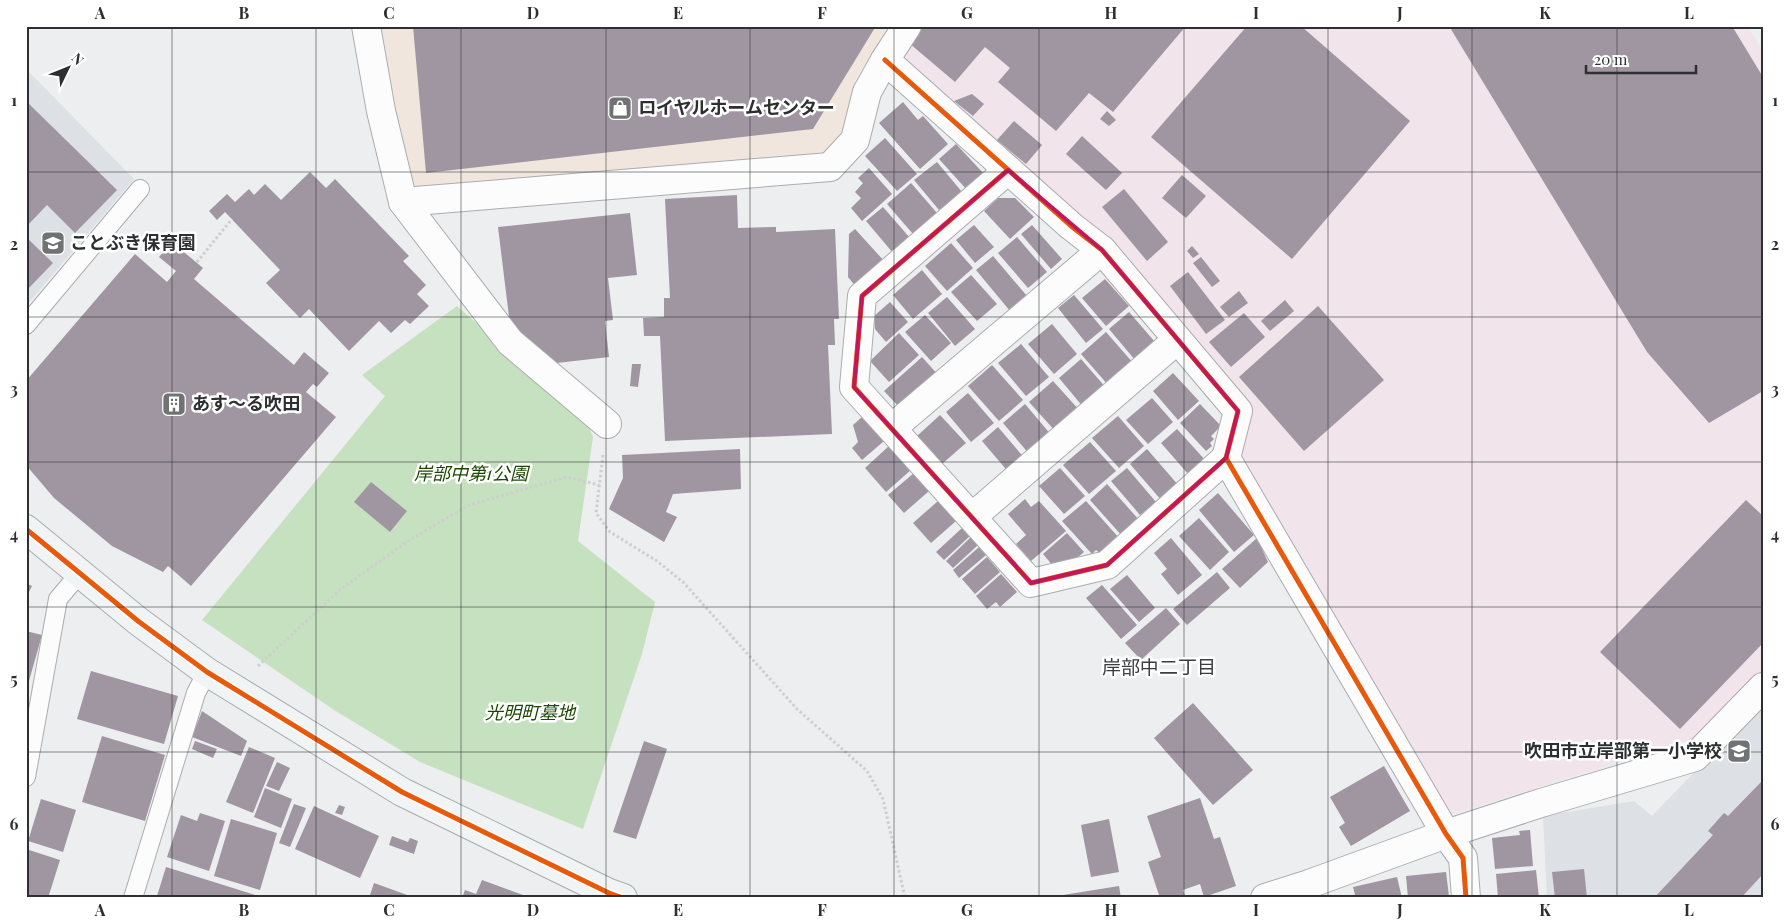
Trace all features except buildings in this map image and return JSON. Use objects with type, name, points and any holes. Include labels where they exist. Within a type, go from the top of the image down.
[{"type":"street","points":[[366,26],[381,111],[403,202],[510,342],[606,424]]},
{"type":"street","points":[[403,202],[830,167],[856,140],[867,92],[907,26]]},
{"type":"street","points":[[885,60],[1071,226],[1102,250],[1238,411],[1226,458],[1106,565],[1031,583],[854,387],[862,296],[1008,170]]},
{"type":"street","points":[[892,428],[1102,250]]},
{"type":"street","points":[[972,518],[1177,340]]},
{"type":"street","points":[[1226,458],[1446,834],[1464,858],[1466,898]]},
{"type":"street","points":[[26,529],[138,621],[207,672],[402,792],[613,896]]},
{"type":"street","points":[[1265,898],[1311,891],[1446,834],[1695,756],[1763,687]]},
{"type":"lane","points":[[26,325],[140,189]]},
{"type":"lane","points":[[26,777],[58,599],[80,573]]},
{"type":"lane","points":[[133,898],[196,693],[207,672]]},
{"type":"path","points":[[197,262],[232,219]]},
{"type":"path","points":[[606,424],[596,513],[610,532],[657,561],[683,582],[797,710],[867,771],[883,799],[905,898]]},
{"type":"path","points":[[254,670],[341,589],[408,541],[469,505],[567,477],[599,485]]},
{"type":"highlighted area","points":[[1008,170],[1102,250],[1238,411],[1226,458],[1107,565],[1031,583],[854,387],[862,296]]},
{"type":"shaded area","name":"ロイヤルホームセンター","points":[[374,26],[888,26],[855,80],[843,137],[822,156],[421,196],[407,185]]},
{"type":"shaded area","points":[[917,26],[1747,26],[1763,51],[1763,674],[1703,736],[1449,815],[1238,455],[1252,409],[1110,240],[1085,224],[909,67],[903,44]]},
{"type":"shaded area","name":"ことぶき保育園","points":[[26,69],[134,179],[26,306]]},
{"type":"shaded area","name":"吹田市立岸部第一小学校","points":[[1763,701],[1763,898],[1547,898],[1543,816],[1634,801],[1652,816]]},
{"type":"green space","name":"岸部中第1公園","points":[[457,306],[586,420],[593,437],[578,541],[655,602],[642,654],[583,829],[420,762],[334,710],[202,620],[385,396],[362,375]]},
{"type":"cycle path","points":[[885,60],[1071,226],[1102,250],[1238,411],[1226,458],[1446,834],[1463,858],[1466,898]]},
{"type":"cycle path","points":[[1008,170],[862,296],[854,387],[1031,583],[1107,565],[1226,458]]},
{"type":"cycle path","points":[[26,529],[138,621],[207,672],[402,792],[609,893],[623,898]]},
{"type":"place","name":"ロイヤルホームセンター","points":[[620,108]]},
{"type":"place","name":"ことぶき保育園","points":[[53,243]]},
{"type":"place","name":"あす～る吹田","points":[[174,404]]},
{"type":"place","name":"吹田市立岸部第一小学校","points":[[1739,751]]},
{"type":"district","name":"岸部中二丁目","points":[[1159,667]]},
{"type":"park label","name":"光明町墓地","points":[[530,713]]}]
